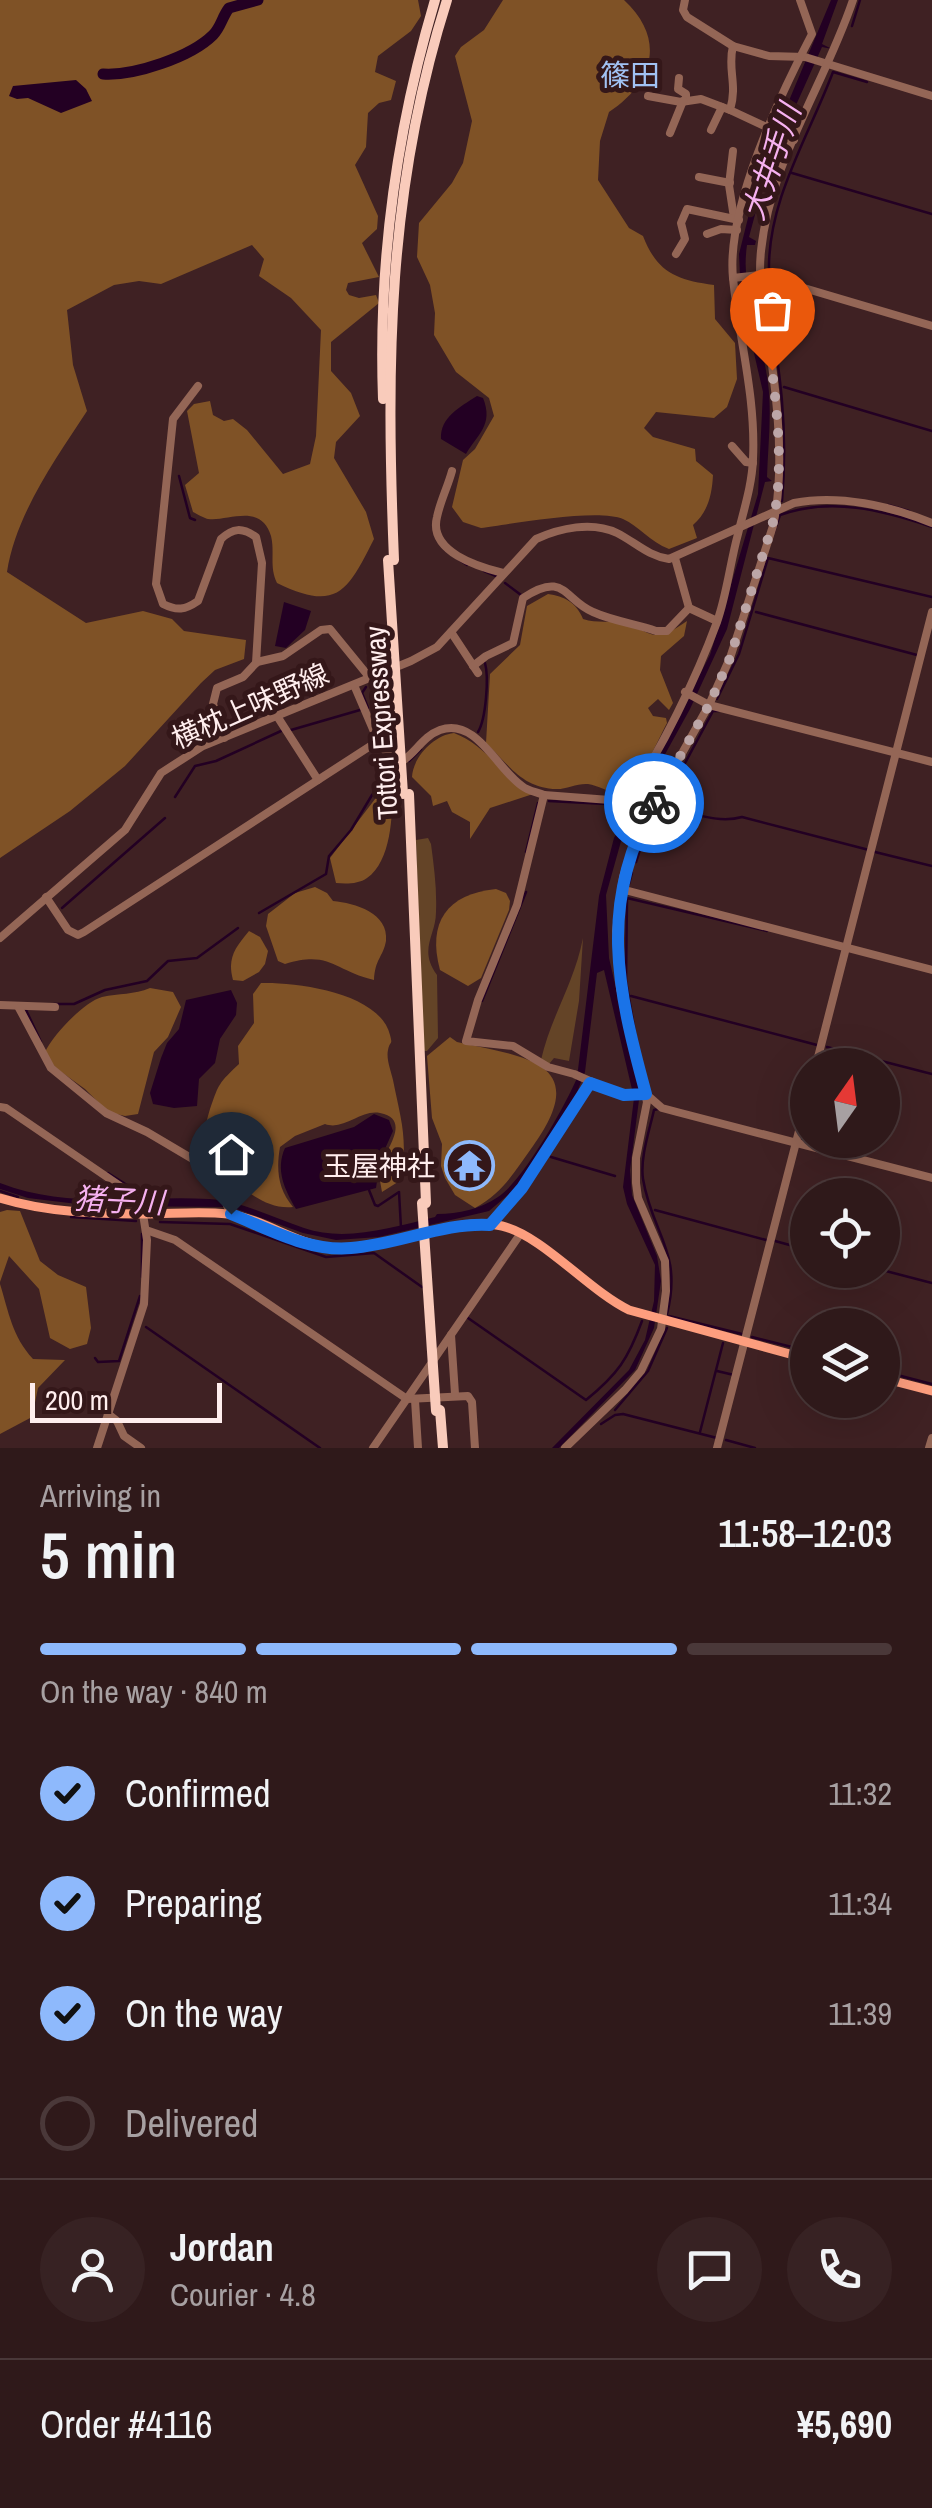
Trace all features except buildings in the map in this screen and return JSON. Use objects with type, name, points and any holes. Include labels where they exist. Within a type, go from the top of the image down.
[{"type":"highway","name":"Tottori Expressway","points":[[435,0],[402,135],[386,234],[382,353],[424,1203],[441,1448]]},
{"type":"highway","name":"Tottori Expressway","points":[[391,560],[390,366],[396,236],[422,93],[447,0]]},
{"type":"main road","points":[[0,1198],[51,1208],[231,1214],[306,1244],[331,1248],[367,1246],[490,1225],[521,1233],[606,1297],[648,1317],[790,1354]]},
{"type":"main road","points":[[900,1383],[932,1391]]},
{"type":"street","points":[[685,0],[683,10],[687,17],[733,46],[769,56],[802,57],[932,96]]},
{"type":"street","points":[[737,223],[771,128],[812,34],[800,0]]},
{"type":"street","points":[[565,1448],[633,1382],[661,1321],[667,1273],[636,1183],[636,1158],[648,1102],[620,988],[616,930],[621,890],[638,832],[709,705],[730,658],[776,511],[777,420],[760,276],[767,215],[791,138],[854,0]]},
{"type":"street","points":[[712,130],[736,88],[730,60],[733,46]]},
{"type":"street","points":[[670,133],[686,94],[678,89],[679,78]]},
{"type":"street","points":[[648,96],[681,101],[701,99],[791,138]]},
{"type":"street","points":[[354,685],[378,741],[399,765],[430,735],[453,728],[483,745],[524,788],[544,795],[625,801],[638,783],[704,658],[749,496],[753,462],[751,395],[733,278],[737,223],[730,183],[733,151]]},
{"type":"street","points":[[699,178],[730,183]]},
{"type":"street","points":[[676,254],[685,239],[682,223],[687,209],[737,223]]},
{"type":"street","points":[[706,234],[737,223]]},
{"type":"street","points":[[733,278],[760,276],[932,326]]},
{"type":"street","points":[[198,386],[173,419],[156,584],[163,604],[178,610],[190,607],[198,601],[221,539],[246,529],[256,537],[262,563],[256,663]]},
{"type":"street","points":[[732,446],[746,462],[753,462]]},
{"type":"street","points":[[452,471],[435,521],[441,538],[456,556],[503,573]]},
{"type":"street","points":[[688,608],[675,558],[794,504],[827,500],[898,511],[932,523]]},
{"type":"street","name":"横枕上味野線","points":[[0,938],[125,830],[161,773],[202,746],[437,647],[536,538],[598,527],[615,532],[658,557],[675,558]]},
{"type":"street","points":[[451,632],[476,670],[515,640],[523,598],[551,587],[566,589],[592,612],[656,631],[667,631],[688,608]]},
{"type":"street","points":[[688,608],[717,621]]},
{"type":"street","points":[[820,1048],[932,612]]},
{"type":"street","points":[[224,738],[213,704],[221,684],[242,678],[256,663],[283,656],[326,628],[370,678]]},
{"type":"street","points":[[685,692],[709,705],[932,762]]},
{"type":"street","points":[[277,716],[318,780]]},
{"type":"street","points":[[46,897],[68,930],[78,934],[378,741]]},
{"type":"street","points":[[544,795],[517,905],[478,1000],[466,1041],[513,1046],[548,1067],[624,1095],[646,1094],[662,1108],[790,1141]]},
{"type":"street","points":[[621,890],[932,970]]},
{"type":"street","points":[[0,1006],[54,1007]]},
{"type":"street","points":[[19,1008],[51,1068],[106,1114],[147,1132],[196,1161],[220,1188],[231,1214]]},
{"type":"street","points":[[490,1225],[522,1188],[590,1083]]},
{"type":"street","points":[[0,1108],[6,1108],[126,1190],[143,1214],[144,1304],[97,1448]]},
{"type":"street","points":[[718,1448],[792,1158]]},
{"type":"street","points":[[854,1158],[932,1178]]},
{"type":"street","points":[[146,1230],[175,1240],[411,1400],[468,1396],[472,1402],[476,1447]]},
{"type":"street","points":[[373,1448],[411,1400],[450,1335],[521,1233]]},
{"type":"street","points":[[450,1335],[455,1394]]},
{"type":"street","points":[[411,1400],[418,1448]]},
{"type":"street","points":[[108,1414],[117,1420],[124,1436],[142,1448]]},
{"type":"street","points":[[929,1448],[932,1438]]},
{"type":"shaded area","points":[[0,0],[418,0],[421,16],[411,31],[378,56],[375,72],[396,81],[391,100],[379,103],[368,113],[366,147],[355,165],[378,216],[377,229],[362,243],[379,277],[348,283],[346,290],[359,298],[376,295],[379,303],[331,342],[331,371],[351,393],[360,416],[336,442],[334,458],[366,512],[374,539],[348,583],[328,596],[314,596],[277,583],[271,536],[260,519],[208,519],[193,512],[185,485],[199,473],[187,411],[194,404],[210,401],[213,415],[224,421],[233,419],[247,430],[283,474],[310,464],[316,436],[321,330],[291,298],[259,276],[264,259],[252,245],[161,284],[139,281],[114,285],[67,310],[73,365],[87,411],[28,508],[7,572],[86,623],[143,611],[172,619],[184,631],[246,640],[244,659],[215,670],[125,766],[70,811],[0,858]]},
{"type":"shaded area","points":[[503,0],[624,0],[646,30],[650,45],[645,74],[609,112],[600,141],[598,180],[629,228],[643,236],[662,266],[679,277],[714,285],[715,319],[735,343],[737,379],[727,407],[714,418],[656,412],[644,428],[653,437],[695,449],[696,461],[713,475],[708,503],[693,525],[697,538],[669,549],[629,522],[611,516],[554,518],[481,528],[463,522],[452,507],[463,460],[475,449],[494,416],[489,398],[456,372],[434,335],[430,285],[417,257],[419,223],[463,163],[472,121],[455,56],[484,30]]},
{"type":"shaded area","points":[[548,594],[569,601],[583,619],[615,622],[652,634],[665,634],[687,621],[684,636],[661,656],[660,670],[673,703],[669,710],[658,699],[648,708],[653,716],[666,718],[667,723],[641,773],[627,790],[616,792],[588,784],[545,788],[517,774],[486,743],[490,674],[520,645],[527,606]]},
{"type":"shaded area","points":[[454,733],[476,745],[533,794],[490,808],[470,839],[470,822],[452,812],[447,801],[433,806],[431,796],[412,777],[426,748]]},
{"type":"shaded area","points":[[388,782],[392,789],[391,824],[381,861],[364,880],[336,883],[330,858]]},
{"type":"shaded area","points":[[428,838],[436,903],[428,950],[437,975],[438,1038],[423,1051],[416,840]]},
{"type":"shaded area","points":[[315,887],[333,901],[369,911],[382,923],[386,941],[374,980],[313,959],[285,964],[278,961],[266,926],[268,914],[295,893]]},
{"type":"shaded area","points":[[496,889],[506,893],[509,910],[481,978],[468,986],[440,970],[436,938],[439,925],[453,904]]},
{"type":"shaded area","points":[[249,931],[260,937],[268,951],[265,964],[243,981],[233,980],[233,954]]},
{"type":"shaded area","points":[[583,938],[579,1001],[569,1061],[554,1058],[549,1064],[541,1060],[545,1044]]},
{"type":"shaded area","points":[[261,983],[336,993],[371,1009],[383,1021],[391,1038],[388,1057],[403,1129],[401,1180],[382,1192],[380,1167],[396,1129],[390,1116],[380,1113],[339,1125],[325,1124],[280,1147],[279,1179],[293,1207],[260,1199],[230,1179],[208,1155],[205,1136],[210,1109],[220,1084],[239,1064],[238,1046],[254,1023],[253,994]]},
{"type":"shaded area","points":[[150,988],[173,992],[181,1007],[168,1037],[154,1052],[138,1114],[108,1112],[53,1066],[45,1052],[70,1020],[95,1000]]},
{"type":"shaded area","points":[[450,1037],[526,1059],[543,1068],[553,1080],[556,1096],[550,1118],[514,1173],[494,1195],[475,1208],[455,1195],[445,1178],[442,1144],[432,1118],[427,1056]]},
{"type":"shaded area","points":[[20,1211],[40,1261],[58,1275],[86,1287],[91,1328],[87,1344],[70,1349],[50,1338],[39,1289],[9,1256],[0,1282],[0,1212]]},
{"type":"shaded area","points":[[0,1284],[16,1333],[33,1359],[65,1360],[38,1388],[32,1417],[0,1434]]},
{"type":"water","name":"猪子川","points":[[831,0],[838,0],[822,44],[832,49],[822,47],[767,170],[749,237],[756,241],[755,245],[747,245],[746,280],[768,383],[767,477],[772,481],[765,482],[727,629],[690,709],[625,827],[606,895],[609,958],[640,1092],[630,1170],[632,1195],[657,1256],[661,1281],[654,1328],[635,1370],[559,1448],[552,1448],[629,1370],[645,1340],[654,1301],[655,1265],[623,1187],[634,1098],[604,970],[597,973],[585,1072],[574,1100],[515,1189],[489,1211],[379,1237],[336,1240],[303,1233],[231,1207],[94,1206],[28,1198],[0,1189],[0,1183],[78,1199],[221,1200],[304,1228],[352,1234],[484,1205],[508,1188],[531,1160],[577,1078],[599,896],[614,838],[710,655],[758,494],[763,392],[741,297],[739,254],[760,170]]},
{"type":"water","points":[[76,80],[92,101],[61,113],[28,98],[9,96],[13,86]]},
{"type":"water","points":[[477,396],[483,398],[487,415],[466,454],[441,439],[442,431],[452,413]]},
{"type":"water","points":[[284,602],[311,611],[305,630],[286,648],[275,646]]},
{"type":"water","points":[[231,990],[237,1003],[236,1015],[220,1039],[215,1063],[199,1079],[197,1106],[174,1108],[153,1104],[150,1093],[161,1058],[179,1029],[186,1000]]},
{"type":"water","points":[[374,1114],[389,1120],[393,1131],[380,1160],[376,1188],[296,1209],[281,1172],[285,1148],[354,1127]]},
{"type":"waterway","points":[[103,74],[130,72],[177,58],[213,35],[229,8],[258,0]]},
{"type":"waterway","points":[[852,26],[860,0]]},
{"type":"waterway","name":"大井手川","points":[[769,273],[770,246],[782,195],[833,72],[867,82]]},
{"type":"waterway","name":"大井手川","points":[[792,173],[932,214]]},
{"type":"waterway","points":[[766,283],[783,418],[782,501]]},
{"type":"waterway","points":[[784,387],[932,431]]},
{"type":"waterway","points":[[179,476],[190,518],[195,520]]},
{"type":"waterway","points":[[888,505],[909,511]]},
{"type":"waterway","points":[[774,532],[780,515],[837,506],[894,515],[932,527]]},
{"type":"waterway","points":[[445,550],[467,565]]},
{"type":"waterway","points":[[717,699],[739,654],[768,558],[932,597]]},
{"type":"waterway","points":[[484,571],[496,576]]},
{"type":"waterway","points":[[505,583],[521,595]]},
{"type":"waterway","points":[[756,612],[917,655]]},
{"type":"waterway","points":[[478,732],[486,698],[485,663]]},
{"type":"waterway","points":[[366,687],[362,693],[368,708]]},
{"type":"waterway","points":[[291,730],[360,710]]},
{"type":"waterway","points":[[684,765],[713,711],[719,711]]},
{"type":"waterway","points":[[376,727],[381,734]]},
{"type":"waterway","points":[[175,797],[195,766],[216,761],[281,731]]},
{"type":"waterway","points":[[409,761],[421,749]]},
{"type":"waterway","points":[[259,913],[326,874],[329,856],[351,830],[372,795],[398,769]]},
{"type":"waterway","points":[[636,862],[644,837],[681,772]]},
{"type":"waterway","points":[[615,797],[630,790]]},
{"type":"waterway","points":[[549,801],[606,804]]},
{"type":"waterway","points":[[664,801],[702,816],[742,817],[869,850]]},
{"type":"waterway","points":[[526,852],[538,803]]},
{"type":"waterway","points":[[62,908],[165,818]]},
{"type":"waterway","points":[[875,852],[932,866]]},
{"type":"waterway","points":[[629,884],[632,873]]},
{"type":"waterway","points":[[482,1001],[526,892]]},
{"type":"waterway","points":[[636,1038],[626,981],[627,898],[767,931]]},
{"type":"waterway","points":[[54,1004],[74,1004],[105,990],[147,981],[168,961],[197,958],[238,928]]},
{"type":"waterway","points":[[631,996],[817,1045]]},
{"type":"waterway","points":[[26,1010],[41,1042]]},
{"type":"waterway","points":[[827,1047],[932,1074]]},
{"type":"waterway","points":[[658,1109],[654,1110],[642,1171],[647,1198],[669,1259],[671,1293],[667,1314]]},
{"type":"waterway","points":[[551,1157],[615,1176]]},
{"type":"waterway","name":"猪子川","points":[[108,1173],[127,1185]]},
{"type":"waterway","points":[[369,1190],[378,1206],[399,1192],[401,1228]]},
{"type":"waterway","points":[[0,1191],[18,1197]]},
{"type":"waterway","points":[[655,1210],[766,1240]]},
{"type":"waterway","name":"猪子川","points":[[71,1217],[136,1221]]},
{"type":"waterway","name":"猪子川","points":[[160,1222],[230,1224],[326,1257],[374,1253],[422,1287]]},
{"type":"waterway","name":"猪子川","points":[[142,1234],[142,1277]]},
{"type":"waterway","points":[[775,1241],[790,1245]]},
{"type":"waterway","points":[[900,1275],[932,1283]]},
{"type":"waterway","points":[[95,1358],[98,1362],[119,1361],[140,1296]]},
{"type":"waterway","points":[[669,1316],[742,1334]]},
{"type":"waterway","points":[[468,1318],[586,1400],[621,1365],[642,1321]]},
{"type":"waterway","points":[[146,1327],[320,1448]]},
{"type":"waterway","points":[[615,1410],[648,1371],[667,1328]]},
{"type":"waterway","points":[[752,1337],[790,1346]]},
{"type":"waterway","points":[[700,1432],[723,1343]]},
{"type":"waterway","points":[[717,1371],[734,1375]]},
{"type":"waterway","points":[[900,1376],[932,1384]]},
{"type":"waterway","points":[[601,1424],[623,1414],[717,1438]]},
{"type":"waterway","points":[[726,1440],[755,1448]]},
{"type":"way so far","points":[[654,803],[709,705],[730,658],[772,526],[778,440],[772,370]]},
{"type":"place","name":"玉屋神社","points":[[470,1166]]},
{"type":"district","name":"篠田","points":[[630,76]]},
{"type":"route","points":[[231,1214],[306,1244],[348,1249],[490,1225],[522,1188],[590,1083],[624,1095],[646,1094],[622,1000],[616,930],[629,854],[654,803]]}]
